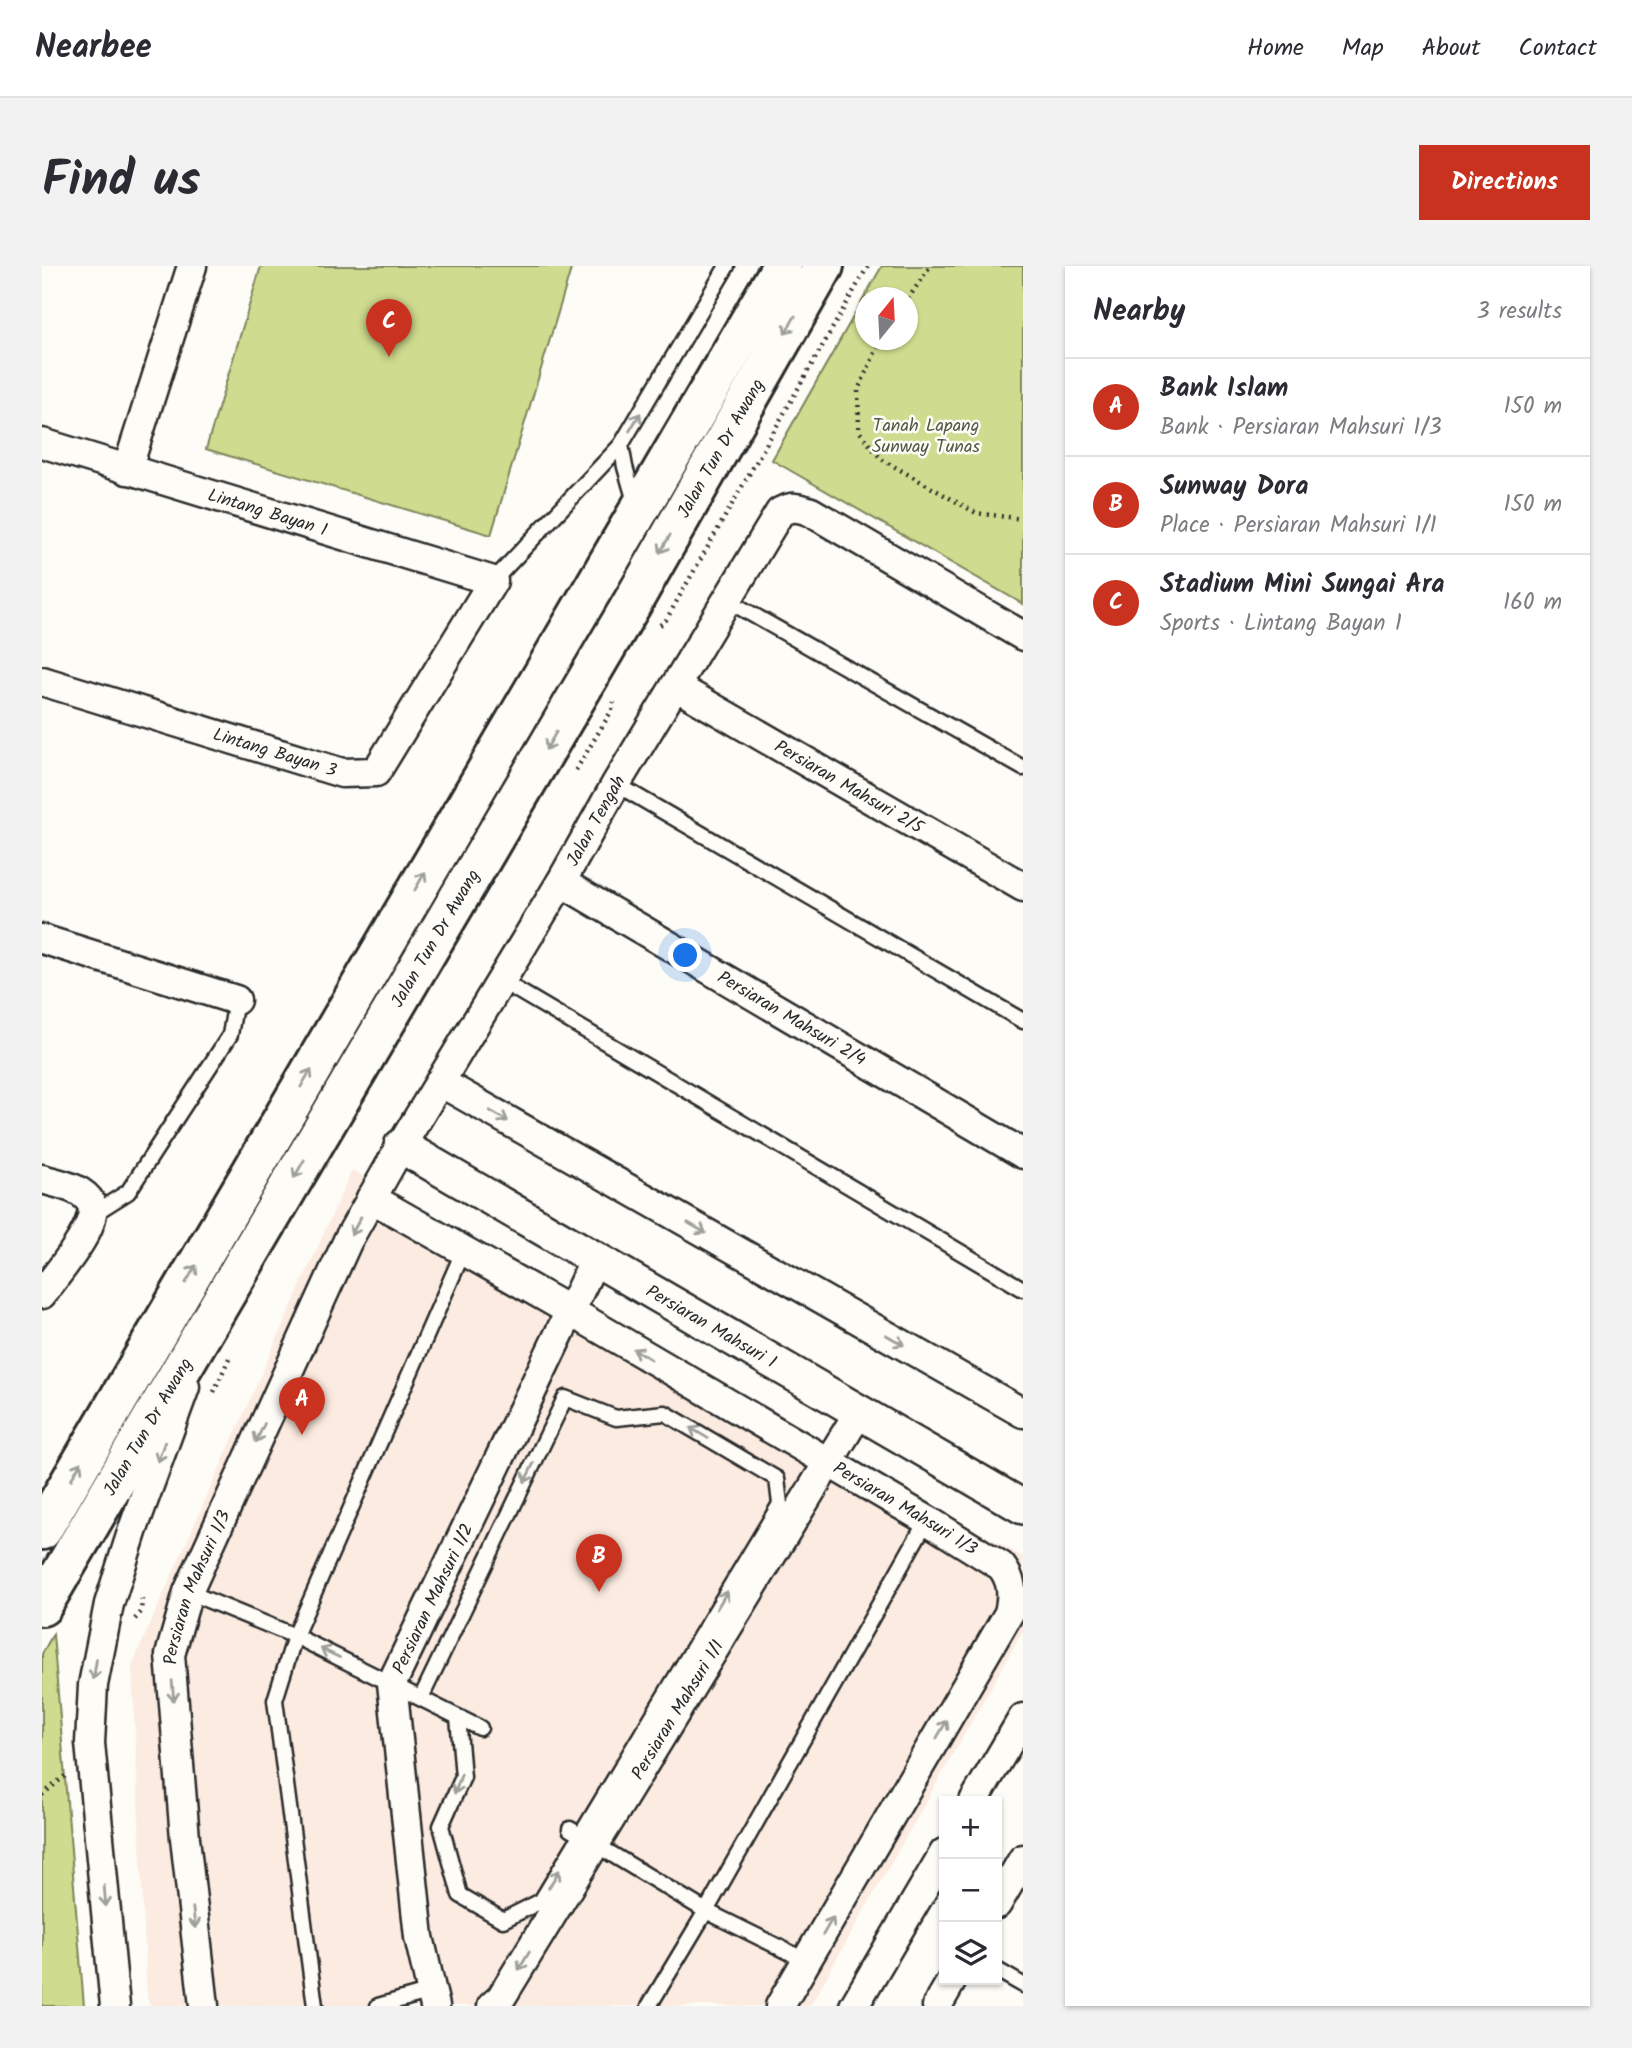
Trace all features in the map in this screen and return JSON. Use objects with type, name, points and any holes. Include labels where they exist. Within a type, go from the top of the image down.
[{"type":"main road","points":[[42,1530],[782,266]]},
{"type":"main road","name":"Jalan Tun Dr Awang","points":[[42,1606],[223,1332],[824,266]]},
{"type":"street","points":[[127,470],[192,266]]},
{"type":"street","name":"Lintang Bayan 1","points":[[42,443],[493,581]]},
{"type":"street","name":"Jalan Tengah","points":[[401,1146],[561,882],[725,599],[780,512],[799,507],[811,512],[1023,636]]},
{"type":"street","name":"Lintang Bayan 3","points":[[42,681],[342,773],[376,772],[493,581]]},
{"type":"street","name":"Persiaran Mahsuri 2/5","points":[[675,686],[1023,887]]},
{"type":"street","name":"Persiaran Mahsuri 2/4","points":[[561,882],[1023,1154]]},
{"type":"street","points":[[42,939],[236,1000]]},
{"type":"street","points":[[440,1082],[1023,1413]]},
{"type":"street","name":"Persiaran Mahsuri 1/3","points":[[204,2006],[185,1839],[170,1655],[188,1592],[348,1240],[401,1146]]},
{"type":"street","name":"Persiaran Mahsuri 1","points":[[401,1146],[1023,1507]]},
{"type":"street","points":[[42,1179],[77,1190],[90,1203],[93,1214],[83,1237],[42,1294]]},
{"type":"street","name":"Persiaran Mahsuri 1/3","points":[[371,1198],[927,1520],[1001,1566],[1009,1576],[1013,1598],[1009,1614],[780,2006]]},
{"type":"street","name":"Persiaran Mahsuri 1/2","points":[[433,1998],[419,1937],[392,1683],[595,1259]]},
{"type":"street","points":[[115,2006],[90,1743],[93,1685],[109,1604],[133,1529],[223,1332]]},
{"type":"street","name":"Persiaran Mahsuri 1/1","points":[[492,2006],[501,1998],[582,1836],[859,1412]]},
{"type":"street","points":[[977,1796],[1023,1718]]},
{"type":"street","points":[[855,2006],[941,1859]]},
{"type":"street","points":[[1002,1895],[1023,1859]]},
{"type":"street","points":[[936,2006],[949,1985]]},
{"type":"lane","points":[[493,581],[621,445],[727,266]]},
{"type":"lane","points":[[621,445],[638,509]]},
{"type":"lane","points":[[725,599],[1023,768]]},
{"type":"lane","points":[[616,784],[1023,1021]]},
{"type":"lane","points":[[500,980],[1023,1289]]},
{"type":"lane","points":[[93,1214],[128,1192],[230,1035],[236,1000]]},
{"type":"lane","points":[[315,2006],[275,1700],[295,1636],[463,1252]]},
{"type":"lane","points":[[421,1698],[565,1398],[616,1418],[665,1413],[777,1479],[780,1504],[582,1836],[541,1901],[503,1920],[460,1895],[441,1826],[463,1777],[458,1717]]},
{"type":"lane","points":[[649,2006],[706,1911],[927,1520]]},
{"type":"lane","points":[[188,1592],[295,1636],[480,1728]]},
{"type":"lane","points":[[582,1836],[706,1911],[807,1961]]},
{"type":"lane","points":[[1002,1973],[1023,1985]]},
{"type":"lane","points":[[378,2006],[433,1998]]},
{"type":"path","points":[[656,628],[666,620],[868,266]]},
{"type":"path","points":[[916,287],[930,266]]},
{"type":"path","points":[[877,350],[859,390],[859,431],[873,450],[881,459],[976,513],[1023,519]]},
{"type":"path","points":[[571,777],[612,710],[614,698]]},
{"type":"path","points":[[213,1394],[223,1332]]},
{"type":"path","points":[[128,1626],[141,1612],[143,1587]]},
{"type":"shaded area","points":[[352,1170],[1023,1557],[1023,1631],[810,2006],[150,2006],[147,1997],[132,1665]]},
{"type":"green space","points":[[261,266],[572,266],[491,535],[206,449]]},
{"type":"green space","name":"Tanah Lapang Sunway Tunas","points":[[882,266],[1023,266],[1023,604],[772,460],[855,314],[855,350],[918,350],[918,287],[870,287]]},
{"type":"green space","points":[[53,1634],[84,2006],[42,2006],[42,1654]]},
{"type":"place","name":"Stadium Mini Sungai Ara","points":[[389,357]]},
{"type":"place","name":"Bank Islam","points":[[302,1435]]},
{"type":"place","name":"Sunway Dora","points":[[599,1592]]}]
